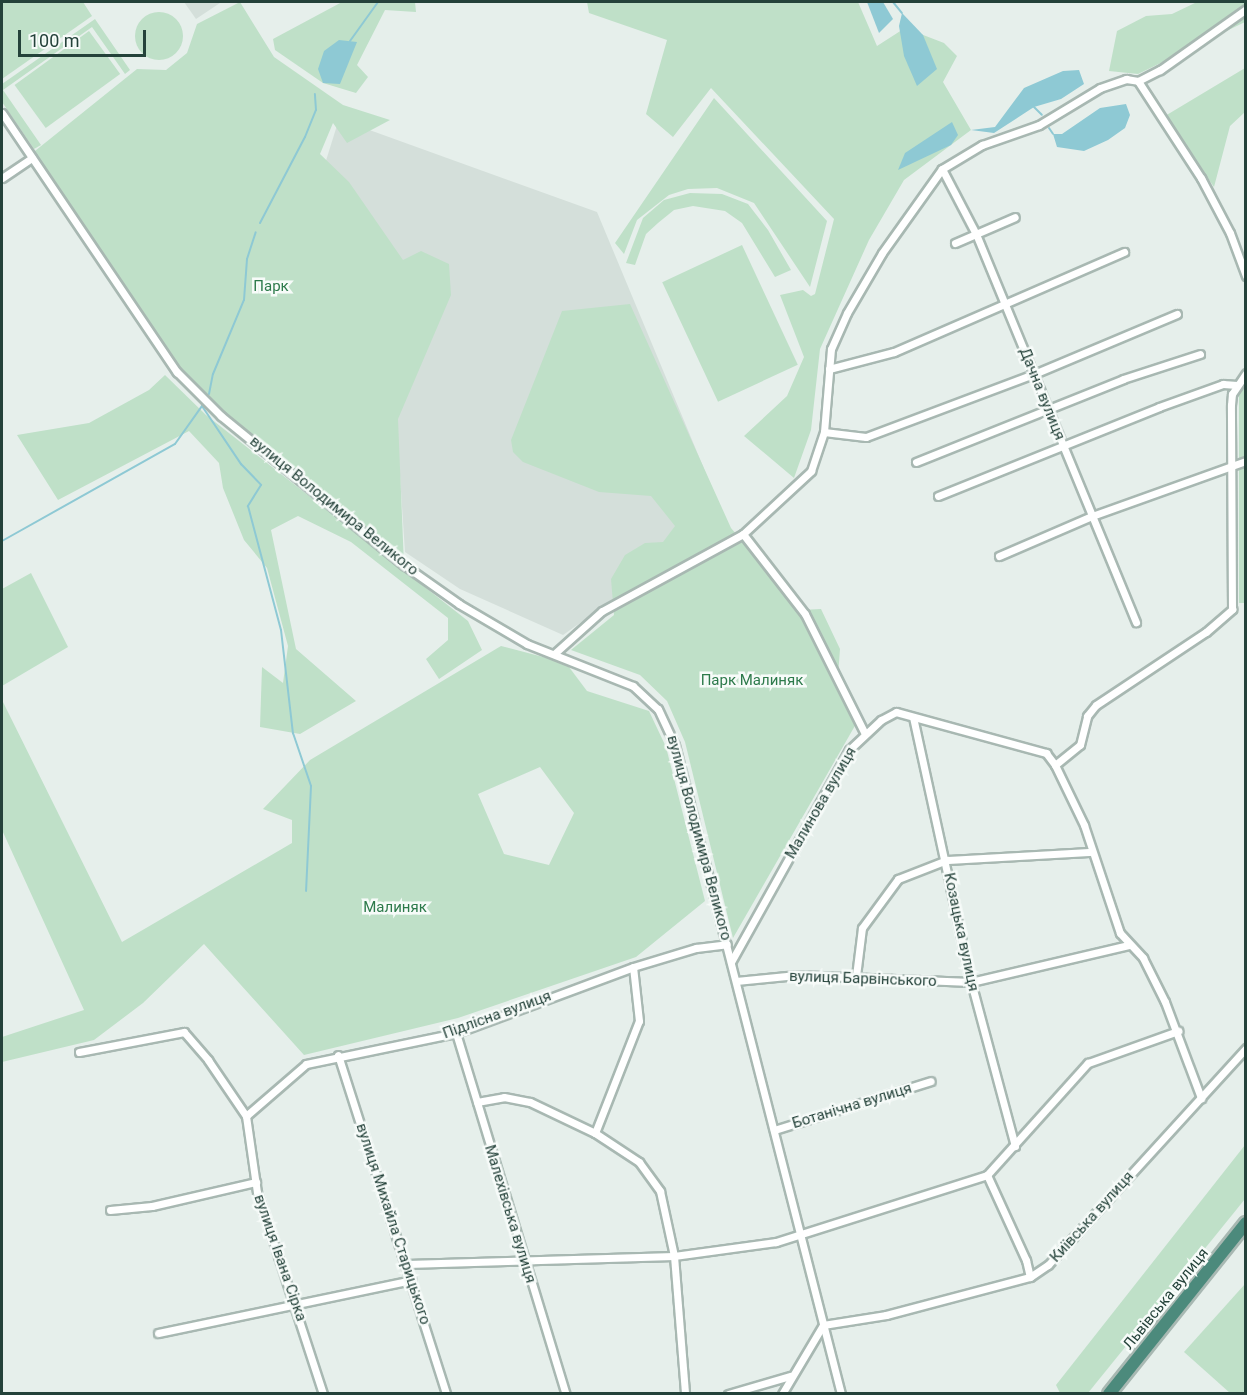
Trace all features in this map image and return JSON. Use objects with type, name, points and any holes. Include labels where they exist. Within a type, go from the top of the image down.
[{"type":"highway","name":"Львівська вулиця","points":[[1109,1394],[1245,1223]]},
{"type":"street","points":[[554,654],[602,611],[743,534],[811,471],[824,432],[831,349],[847,313],[900,224],[942,169],[982,145],[1040,125],[1100,88],[1126,79],[1138,81],[1160,70],[1245,9]]},
{"type":"street","points":[[1138,81],[1201,178],[1230,233],[1245,276]]},
{"type":"street","name":"вулиця Володимира Великого","points":[[2,113],[177,372],[221,416],[404,565],[494,627],[633,686],[664,719],[675,745],[841,1394]]},
{"type":"street","points":[[2,178],[32,158]]},
{"type":"street","name":"Дачна вулиця","points":[[942,169],[976,234],[1136,622]]},
{"type":"street","points":[[955,243],[1015,217]]},
{"type":"street","points":[[829,369],[894,352],[1124,252]]},
{"type":"street","points":[[824,432],[866,437],[1034,374],[1177,314]]},
{"type":"street","points":[[916,462],[1048,412],[1123,380],[1200,354]]},
{"type":"street","points":[[1201,1098],[1178,1031],[1143,958],[1120,933],[1090,852],[1084,825],[1055,765],[1080,745],[1087,716],[1096,705],[1220,621],[1232,609],[1235,597],[1232,405],[1237,385],[1245,373]]},
{"type":"street","points":[[938,496],[1223,384],[1237,385]]},
{"type":"street","points":[[999,556],[1092,516],[1245,461]]},
{"type":"street","points":[[743,534],[805,614],[865,734]]},
{"type":"street","points":[[1235,597],[1245,594]]},
{"type":"street","name":"Малинова вулиця","points":[[731,962],[849,750],[865,734],[896,712],[1046,753],[1055,765]]},
{"type":"street","name":"Козацька вулиця","points":[[913,717],[947,860],[970,982],[1015,1146]]},
{"type":"street","points":[[856,976],[862,928],[898,879],[947,860],[1090,852]]},
{"type":"street","name":"Підлісна вулиця","points":[[246,1116],[306,1064],[338,1055],[456,1033],[633,966],[696,948],[727,944]]},
{"type":"street","name":"вулиця Барвінського","points":[[736,981],[797,975],[970,982],[1129,945]]},
{"type":"street","points":[[595,1134],[639,1021],[633,966]]},
{"type":"street","points":[[407,1264],[674,1256],[776,1242],[987,1175],[1088,1064],[1178,1031]]},
{"type":"street","name":"вулиця Івана Сірка","points":[[79,1052],[183,1032],[208,1060],[246,1116],[256,1182],[323,1394]]},
{"type":"street","name":"Малехівська вулиця","points":[[456,1033],[566,1394]]},
{"type":"street","name":"Київська вулиця","points":[[823,1325],[886,1315],[1030,1277],[1048,1265],[1245,1048]]},
{"type":"street","name":"вулиця Михайла Старицького","points":[[338,1055],[407,1264],[446,1394]]},
{"type":"street","name":"Ботанічна вулиця","points":[[774,1130],[931,1081]]},
{"type":"street","points":[[477,1102],[504,1097],[530,1102],[595,1134],[639,1162],[660,1191],[674,1256],[685,1394]]},
{"type":"street","points":[[987,1175],[1026,1260],[1030,1277]]},
{"type":"street","points":[[110,1210],[152,1206],[256,1182]]},
{"type":"street","points":[[158,1333],[412,1280]]},
{"type":"street","points":[[782,1394],[790,1376],[823,1325]]},
{"type":"street","points":[[728,1394],[790,1376]]},
{"type":"shaded area","points":[[184,2],[219,2],[220,3],[196,19]]},
{"type":"shaded area","points":[[339,119],[597,212],[730,531],[628,589],[563,635],[460,589],[405,552],[396,415],[299,247]]},
{"type":"green space","points":[[2,2],[83,2],[92,16],[2,79]]},
{"type":"green space","name":"Парк","points":[[240,2],[274,57],[343,105],[390,120],[347,143],[333,123],[320,154],[349,182],[403,260],[421,251],[449,264],[451,295],[398,419],[404,565],[221,416],[177,372],[30,155],[137,69],[166,70],[187,53],[197,24]]},
{"type":"green space","points":[[342,2],[415,2],[416,12],[385,10],[357,65],[368,77],[356,93],[323,83],[275,50],[273,39]]},
{"type":"green space","points":[[587,2],[858,2],[877,46],[905,28],[944,43],[957,56],[943,82],[971,130],[904,180],[869,240],[820,349],[811,430],[794,478],[744,436],[787,396],[804,357],[780,295],[803,290],[811,296],[815,294],[834,219],[711,88],[673,137],[646,114],[667,40],[589,13]]},
{"type":"green space","points":[[1197,2],[1245,2],[1245,22],[1138,74],[1109,71],[1117,31],[1146,16],[1172,14]]},
{"type":"green space","points":[[159,12],[176,19],[183,36],[176,53],[159,60],[142,53],[135,36],[142,19]]},
{"type":"green space","points":[[95,19],[130,70],[125,74],[92,27],[3,90],[41,145],[34,149],[2,102],[2,84]]},
{"type":"green space","points":[[89,31],[120,74],[46,128],[15,85]]},
{"type":"green space","points":[[1245,68],[1245,112],[1230,126],[1214,187],[1165,116]]},
{"type":"green space","points":[[714,98],[827,221],[810,287],[754,203],[717,188],[688,189],[669,195],[637,220],[624,254],[615,243]]},
{"type":"green space","points":[[690,193],[722,194],[748,204],[768,230],[791,270],[775,277],[742,223],[725,211],[693,206],[674,210],[658,223],[646,234],[635,265],[626,263],[643,218],[664,200]]},
{"type":"green space","points":[[742,245],[798,365],[718,402],[662,282]]},
{"type":"green space","name":"Парк Малиняк","points":[[630,304],[731,528],[801,610],[821,609],[840,649],[838,676],[860,717],[733,938],[685,742],[667,701],[640,675],[571,650],[614,615],[611,579],[625,555],[645,543],[663,542],[675,526],[651,496],[599,492],[523,462],[513,452],[511,440],[562,311]]},
{"type":"green space","points":[[165,375],[206,415],[468,621],[482,650],[439,679],[426,659],[448,640],[448,618],[351,542],[298,516],[271,530],[296,649],[356,701],[300,734],[260,727],[262,667],[283,683],[288,646],[267,568],[244,540],[223,488],[219,463],[189,431],[58,500],[17,435],[89,423],[149,390]]},
{"type":"green space","points":[[1239,377],[1245,377],[1245,603],[1239,603]]},
{"type":"green space","points":[[31,573],[68,647],[2,686],[2,589]]},
{"type":"green space","name":"Малиняк","points":[[501,646],[566,663],[587,691],[649,711],[666,747],[705,901],[636,957],[458,1018],[304,1055],[204,944],[143,1003],[94,1040],[2,1062],[2,1037],[84,1010],[2,830],[2,700],[122,942],[292,843],[292,820],[263,809],[310,760]],"holes":[[[540,767],[574,813],[549,865],[504,854],[478,794]]]},
{"type":"green space","points":[[1245,1145],[1245,1199],[1088,1393],[1060,1393],[1056,1385]]},
{"type":"green space","points":[[1245,1284],[1245,1393],[1230,1393],[1184,1352]]},
{"type":"water","points":[[867,2],[883,2],[893,19],[879,33]]},
{"type":"water","points":[[902,13],[923,35],[937,69],[917,86],[904,56],[899,26]]},
{"type":"water","points":[[339,40],[357,42],[340,84],[323,83],[318,69],[324,51]]},
{"type":"water","points":[[1079,70],[1084,84],[1061,99],[1034,107],[994,133],[971,130],[995,127],[1024,88],[1063,71]]},
{"type":"water","points":[[1126,104],[1130,115],[1125,128],[1108,140],[1084,151],[1057,147],[1053,134],[1062,134],[1100,108]]},
{"type":"water","points":[[952,122],[958,135],[951,145],[898,170],[905,153]]},
{"type":"waterway","points":[[350,41],[378,2]]},
{"type":"waterway","points":[[893,2],[902,13]]},
{"type":"waterway","points":[[260,223],[305,137],[316,110],[315,94]]},
{"type":"waterway","points":[[1034,107],[1042,115]]},
{"type":"waterway","points":[[1049,128],[1053,134]]},
{"type":"waterway","points":[[209,394],[213,374],[244,300],[247,259],[256,232]]},
{"type":"waterway","points":[[2,541],[175,444],[202,406],[241,464],[261,485],[248,506],[281,630],[293,733],[311,786],[306,891]]}]
